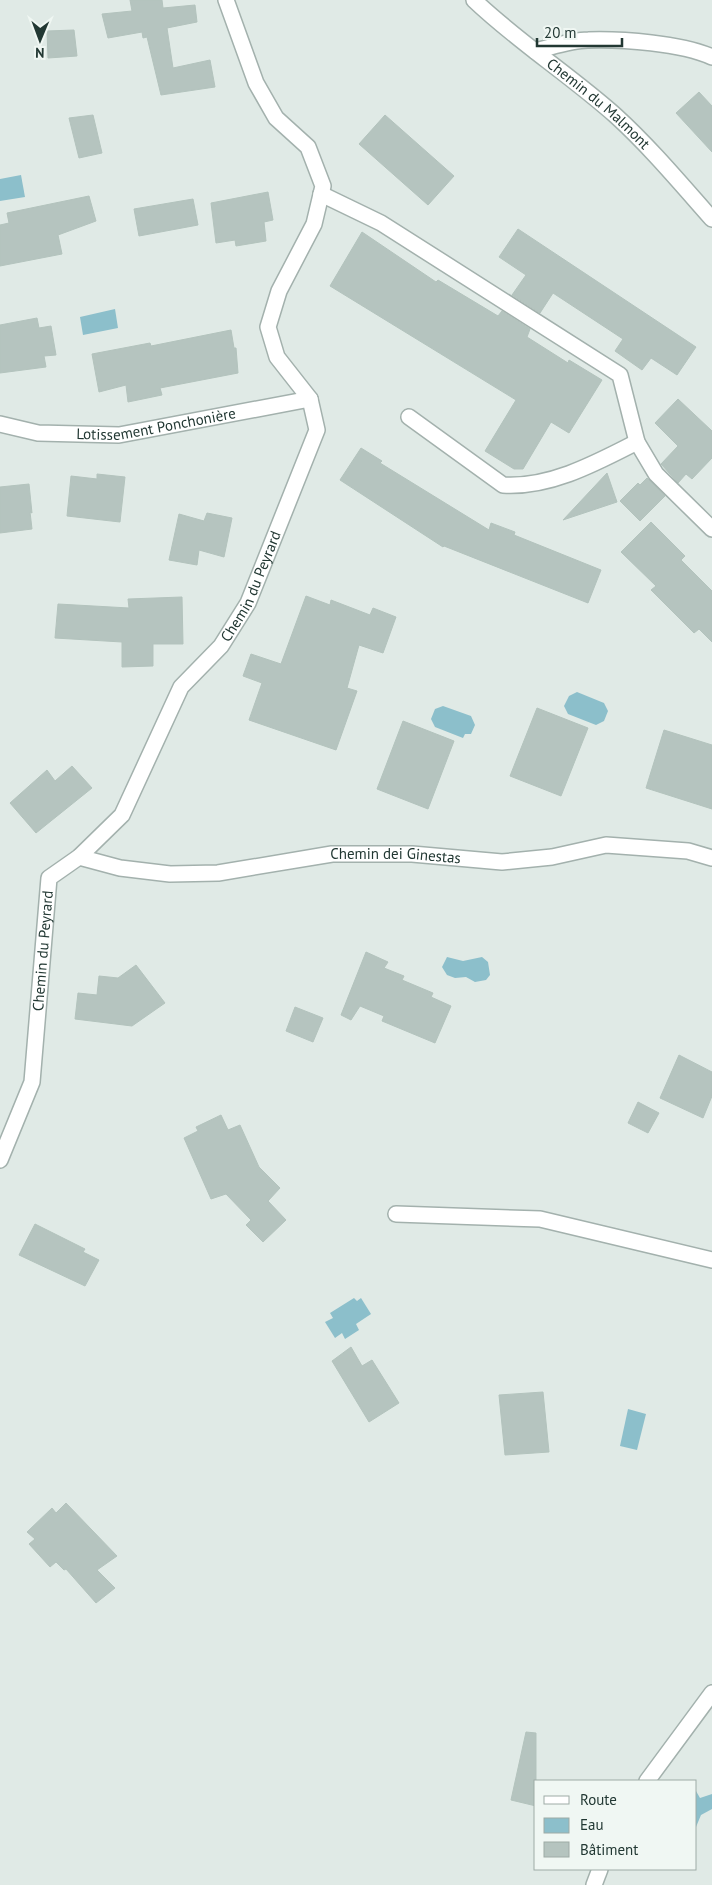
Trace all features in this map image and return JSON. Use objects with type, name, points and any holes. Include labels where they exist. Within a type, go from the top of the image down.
[{"type":"street","name":"Chemin du Peyrard","points":[[0,1160],[32,1082],[48,878],[79,857],[122,815],[181,687],[220,646],[248,603],[317,430],[310,398],[277,357],[268,327],[279,291],[314,224],[323,186],[308,147],[276,118],[256,83],[226,0]]},
{"type":"street","name":"Chemin du Malmont","points":[[474,0],[493,18],[617,117],[712,219]]},
{"type":"street","points":[[535,51],[586,40],[657,43],[704,53],[712,57]]},
{"type":"street","points":[[321,194],[381,223],[620,375],[638,442],[656,474],[712,529]]},
{"type":"street","name":"Lotissement Ponchonière","points":[[0,424],[38,433],[118,435],[310,398]]},
{"type":"street","points":[[409,417],[503,485],[521,486],[564,475],[638,442]]},
{"type":"street","name":"Chemin dei Ginestas","points":[[79,857],[120,868],[170,874],[218,873],[332,854],[412,854],[502,862],[552,857],[606,845],[688,851],[712,858]]},
{"type":"street","points":[[396,1214],[540,1219],[712,1260]]},
{"type":"street","points":[[648,1780],[712,1693]]},
{"type":"street","points":[[594,1885],[600,1870]]},
{"type":"water","points":[[21,175],[25,197],[0,201],[0,179]]},
{"type":"water","points":[[115,309],[118,328],[83,335],[80,317]]},
{"type":"water","points":[[577,692],[604,703],[608,711],[604,721],[596,725],[568,714],[564,706],[569,696]]},
{"type":"water","points":[[443,706],[471,716],[475,725],[471,734],[465,734],[463,738],[435,727],[431,719],[435,709]]},
{"type":"water","points":[[447,957],[463,961],[482,957],[488,962],[490,975],[486,980],[475,982],[466,977],[455,978],[447,975],[442,967]]},
{"type":"water","points":[[354,1298],[357,1301],[361,1298],[371,1314],[356,1324],[359,1330],[345,1339],[342,1333],[335,1338],[325,1322],[333,1318],[330,1313]]},
{"type":"water","points":[[628,1409],[646,1414],[637,1450],[620,1446]]},
{"type":"water","points":[[697,1793],[700,1798],[712,1794],[712,1809],[701,1815],[697,1825]]},
{"type":"building","points":[[130,0],[162,0],[163,8],[195,5],[197,22],[167,28],[173,68],[210,60],[215,87],[161,95],[147,37],[143,38],[142,32],[108,38],[102,14],[132,11]]},
{"type":"building","points":[[74,30],[77,56],[48,58],[47,31]]},
{"type":"building","points":[[699,92],[712,106],[712,152],[676,113]]},
{"type":"building","points":[[93,115],[102,153],[79,158],[69,118]]},
{"type":"building","points":[[385,115],[454,176],[428,205],[359,144]]},
{"type":"building","points":[[268,192],[273,220],[264,222],[266,241],[236,246],[235,240],[216,243],[211,203]]},
{"type":"building","points":[[89,196],[96,221],[58,235],[62,254],[0,266],[0,225],[9,223],[7,213]]},
{"type":"building","points":[[193,199],[198,225],[139,236],[134,209]]},
{"type":"building","points":[[518,229],[696,347],[677,375],[651,358],[642,370],[615,351],[623,339],[553,293],[540,313],[512,295],[526,275],[499,257]]},
{"type":"building","points":[[362,232],[436,282],[438,280],[498,316],[502,311],[530,329],[527,337],[568,363],[569,360],[602,380],[569,433],[551,422],[523,469],[514,469],[485,451],[516,400],[330,286]]},
{"type":"building","points":[[37,318],[39,328],[51,326],[56,355],[44,356],[46,367],[0,373],[0,325]]},
{"type":"building","points":[[231,330],[234,348],[236,348],[238,373],[160,388],[162,395],[128,402],[126,385],[99,392],[92,354],[150,343],[151,346]]},
{"type":"building","points":[[678,399],[712,431],[712,458],[692,479],[686,474],[678,483],[661,464],[678,446],[655,423]]},
{"type":"building","points":[[361,448],[382,461],[380,463],[489,530],[491,523],[515,532],[514,535],[601,570],[588,603],[443,547],[340,480]]},
{"type":"building","points":[[607,473],[617,502],[563,520]]},
{"type":"building","points":[[97,474],[125,477],[120,522],[67,516],[71,476],[97,479]]},
{"type":"building","points":[[647,478],[665,496],[640,521],[620,501],[638,483],[640,485]]},
{"type":"building","points":[[29,484],[32,529],[0,533],[0,487]]},
{"type":"building","points":[[207,513],[232,518],[224,557],[199,550],[197,565],[169,560],[179,514],[204,521]]},
{"type":"building","points":[[651,522],[685,556],[681,560],[712,591],[712,642],[699,629],[694,633],[651,590],[656,586],[621,552]]},
{"type":"building","points":[[306,596],[330,605],[331,600],[370,615],[373,608],[396,617],[383,653],[359,645],[347,688],[357,691],[336,750],[249,720],[262,683],[243,676],[251,654],[281,664]]},
{"type":"building","points":[[182,597],[183,644],[153,644],[153,666],[122,667],[122,642],[55,638],[58,604],[129,608],[128,599]]},
{"type":"building","points":[[537,708],[588,728],[561,796],[510,776]]},
{"type":"building","points":[[403,721],[454,741],[428,809],[377,789]]},
{"type":"building","points":[[664,730],[712,745],[712,809],[646,788]]},
{"type":"building","points":[[72,766],[92,788],[36,833],[10,803],[47,770],[55,781]]},
{"type":"building","points":[[366,952],[388,962],[384,968],[404,976],[402,980],[433,993],[431,997],[451,1006],[435,1043],[382,1021],[384,1016],[360,1006],[351,1020],[341,1015]]},
{"type":"building","points":[[136,965],[165,1003],[132,1026],[75,1019],[78,993],[97,995],[99,976],[118,978]]},
{"type":"building","points":[[295,1007],[323,1018],[313,1042],[286,1031]]},
{"type":"building","points":[[679,1055],[712,1072],[712,1096],[703,1118],[660,1098]]},
{"type":"building","points":[[638,1102],[659,1113],[648,1133],[628,1123]]},
{"type":"building","points":[[221,1115],[228,1130],[240,1125],[259,1167],[280,1188],[268,1201],[286,1220],[263,1242],[246,1225],[251,1220],[226,1194],[211,1199],[184,1138],[198,1131],[196,1127]]},
{"type":"building","points":[[35,1224],[85,1249],[83,1252],[99,1260],[85,1286],[19,1255]]},
{"type":"building","points":[[351,1347],[362,1366],[372,1360],[399,1403],[369,1422],[332,1361]]},
{"type":"building","points":[[543,1392],[549,1452],[505,1455],[499,1395]]},
{"type":"building","points":[[66,1503],[117,1556],[97,1570],[115,1588],[96,1603],[66,1569],[64,1570],[56,1562],[50,1567],[29,1544],[35,1539],[27,1532],[52,1508],[56,1513]]},
{"type":"building","points":[[526,1732],[536,1733],[534,1806],[511,1800]]}]
